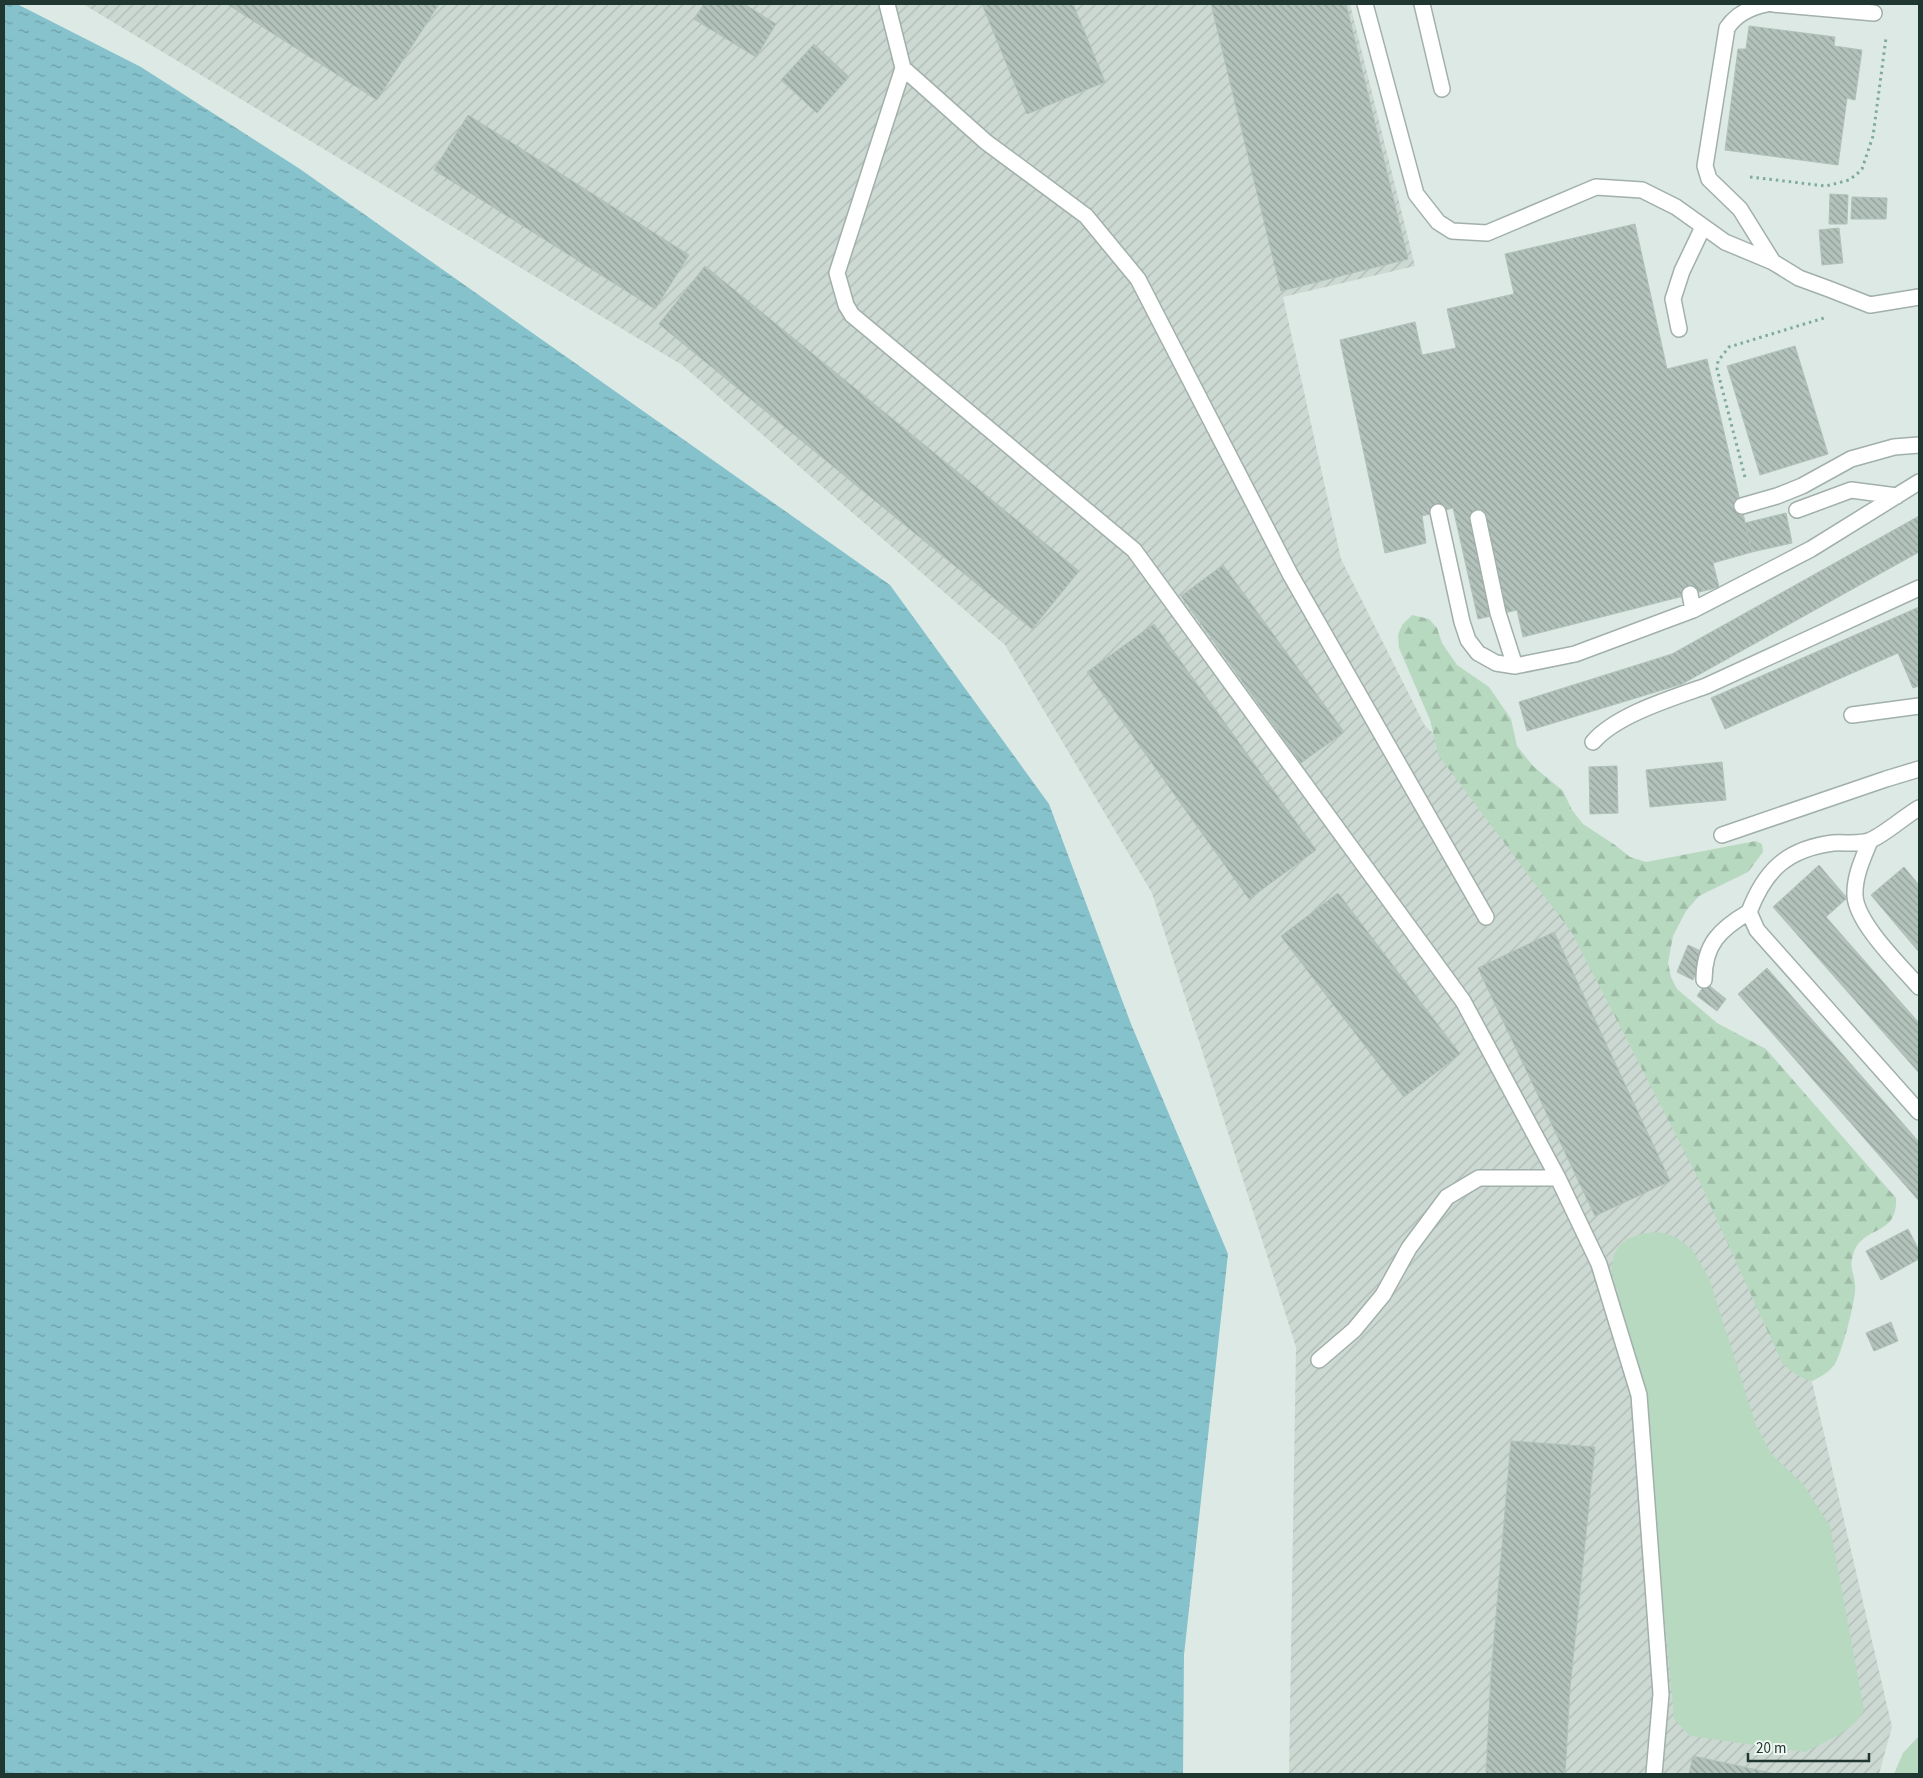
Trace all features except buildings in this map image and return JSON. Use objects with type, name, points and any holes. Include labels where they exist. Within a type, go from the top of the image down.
[{"type":"lane","points":[[887,4],[903,68],[837,273],[846,305],[860,321],[1134,550],[1463,1001],[1558,1178],[1599,1264],[1639,1395],[1661,1694],[1654,1774]]},
{"type":"lane","points":[[1365,4],[1416,194],[1438,222],[1452,231],[1487,233],[1596,187],[1642,190],[1676,207],[1725,242],[1773,262],[1799,278],[1870,305],[1919,297]]},
{"type":"lane","points":[[1422,4],[1442,89]]},
{"type":"lane","points":[[1767,4],[1753,7],[1741,14],[1727,28],[1705,166],[1709,179],[1740,209],[1773,262]]},
{"type":"lane","points":[[1773,4],[1874,13]]},
{"type":"lane","points":[[903,68],[986,142],[1086,216],[1138,279],[1290,574],[1486,917]]},
{"type":"lane","points":[[1678,329],[1674,299],[1682,271],[1703,227]]},
{"type":"lane","points":[[1747,505],[1802,486],[1852,459],[1894,447],[1919,445]]},
{"type":"lane","points":[[1438,512],[1462,622],[1468,640],[1478,653],[1496,663],[1516,666],[1575,654],[1693,610],[1811,549],[1919,482]]},
{"type":"lane","points":[[1798,510],[1835,494],[1851,490],[1897,496]]},
{"type":"lane","points":[[1478,518],[1498,613],[1516,666]]},
{"type":"lane","points":[[1593,742],[1599,735],[1622,720],[1671,698],[1706,686],[1919,588]]},
{"type":"lane","points":[[1690,594],[1693,610]]},
{"type":"lane","points":[[1852,715],[1919,706]]},
{"type":"lane","points":[[1722,835],[1919,769]]},
{"type":"lane","points":[[1704,980],[1704,966],[1713,942],[1726,926],[1749,912],[1756,893],[1772,869],[1803,849],[1832,844],[1870,841],[1919,808]]},
{"type":"lane","points":[[1870,841],[1860,864],[1855,897],[1862,917],[1887,951],[1919,987]]},
{"type":"lane","points":[[1749,912],[1757,930],[1919,1112]]},
{"type":"lane","points":[[1319,1360],[1354,1330],[1383,1295],[1409,1248],[1447,1197],[1479,1178],[1558,1178]]},
{"type":"path","points":[[1707,172],[1826,186],[1849,180],[1857,174],[1862,169],[1873,136],[1886,38],[1883,21],[1874,13]]},
{"type":"path","points":[[1747,505],[1717,369],[1718,361],[1729,347],[1870,305]]},
{"type":"shaded area","points":[[83,4],[1350,4],[1415,266],[1283,297],[1341,559],[1425,726],[1503,795],[1784,1261],[1892,1727],[1879,1774],[1289,1774],[1296,1347],[1152,893],[1005,645],[682,365]]},
{"type":"green space","points":[[1412,615],[1429,619],[1437,628],[1442,643],[1457,665],[1489,687],[1511,719],[1517,746],[1533,766],[1563,791],[1572,810],[1583,824],[1630,857],[1646,862],[1756,841],[1762,844],[1763,852],[1748,872],[1699,896],[1686,911],[1673,936],[1668,963],[1671,977],[1677,989],[1717,1023],[1766,1049],[1896,1198],[1895,1211],[1891,1219],[1886,1225],[1864,1239],[1858,1245],[1853,1255],[1852,1267],[1855,1291],[1845,1336],[1836,1362],[1829,1371],[1819,1378],[1812,1381],[1804,1378],[1792,1372],[1782,1363],[1697,1176],[1572,933],[1439,756],[1430,720],[1399,648],[1398,635],[1402,625]]},
{"type":"green space","points":[[1657,1232],[1674,1236],[1692,1249],[1709,1278],[1756,1425],[1772,1455],[1803,1484],[1830,1526],[1864,1710],[1856,1722],[1839,1735],[1805,1752],[1690,1736],[1674,1719],[1644,1388],[1611,1270],[1615,1253],[1622,1243],[1645,1233]]},
{"type":"green space","points":[[1919,1736],[1919,1774],[1894,1774],[1903,1753]]},
{"type":"water","points":[[4,4],[17,4],[141,67],[300,169],[890,585],[1049,804],[1131,1024],[1228,1254],[1184,1655],[1183,1774],[4,1774]]}]
